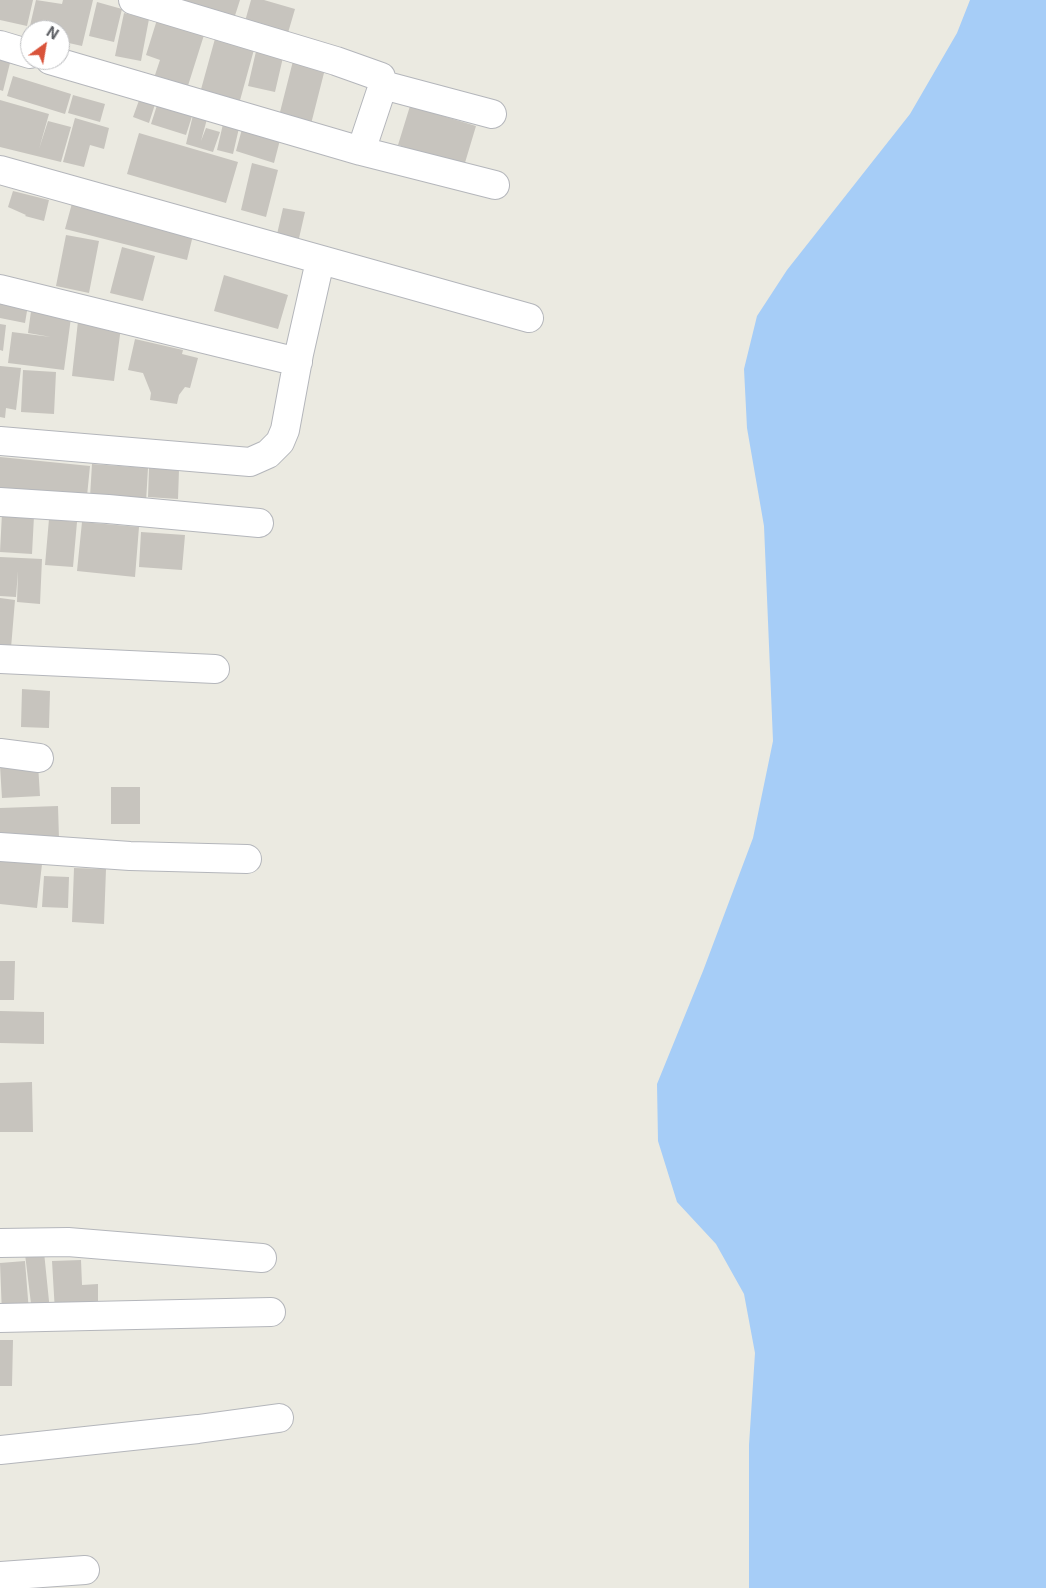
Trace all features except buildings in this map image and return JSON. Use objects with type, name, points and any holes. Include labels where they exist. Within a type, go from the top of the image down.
[{"type":"street","points":[[133,0],[380,76],[383,85],[361,151]]},
{"type":"street","points":[[0,45],[20,51]]},
{"type":"street","points":[[70,66],[361,151],[496,185]]},
{"type":"street","points":[[383,85],[492,114]]},
{"type":"street","points":[[0,170],[529,318]]},
{"type":"street","points":[[0,441],[250,462],[268,454],[280,442],[285,430],[320,261]]},
{"type":"street","points":[[0,289],[298,362]]},
{"type":"street","points":[[0,502],[108,509],[259,523]]},
{"type":"street","points":[[0,659],[216,669]]},
{"type":"street","points":[[0,753],[39,758]]},
{"type":"street","points":[[0,847],[130,856],[247,859]]},
{"type":"street","points":[[0,1243],[68,1242],[262,1258]]},
{"type":"street","points":[[0,1318],[272,1312]]},
{"type":"street","points":[[0,1450],[198,1429],[280,1418]]},
{"type":"street","points":[[0,1576],[85,1570]]},
{"type":"water","points":[[970,0],[1046,0],[1046,1588],[749,1588],[749,1445],[755,1353],[744,1294],[716,1244],[677,1202],[658,1141],[657,1084],[703,971],[753,838],[773,741],[764,526],[747,428],[744,369],[757,316],[787,270],[910,114],[957,33]]}]
